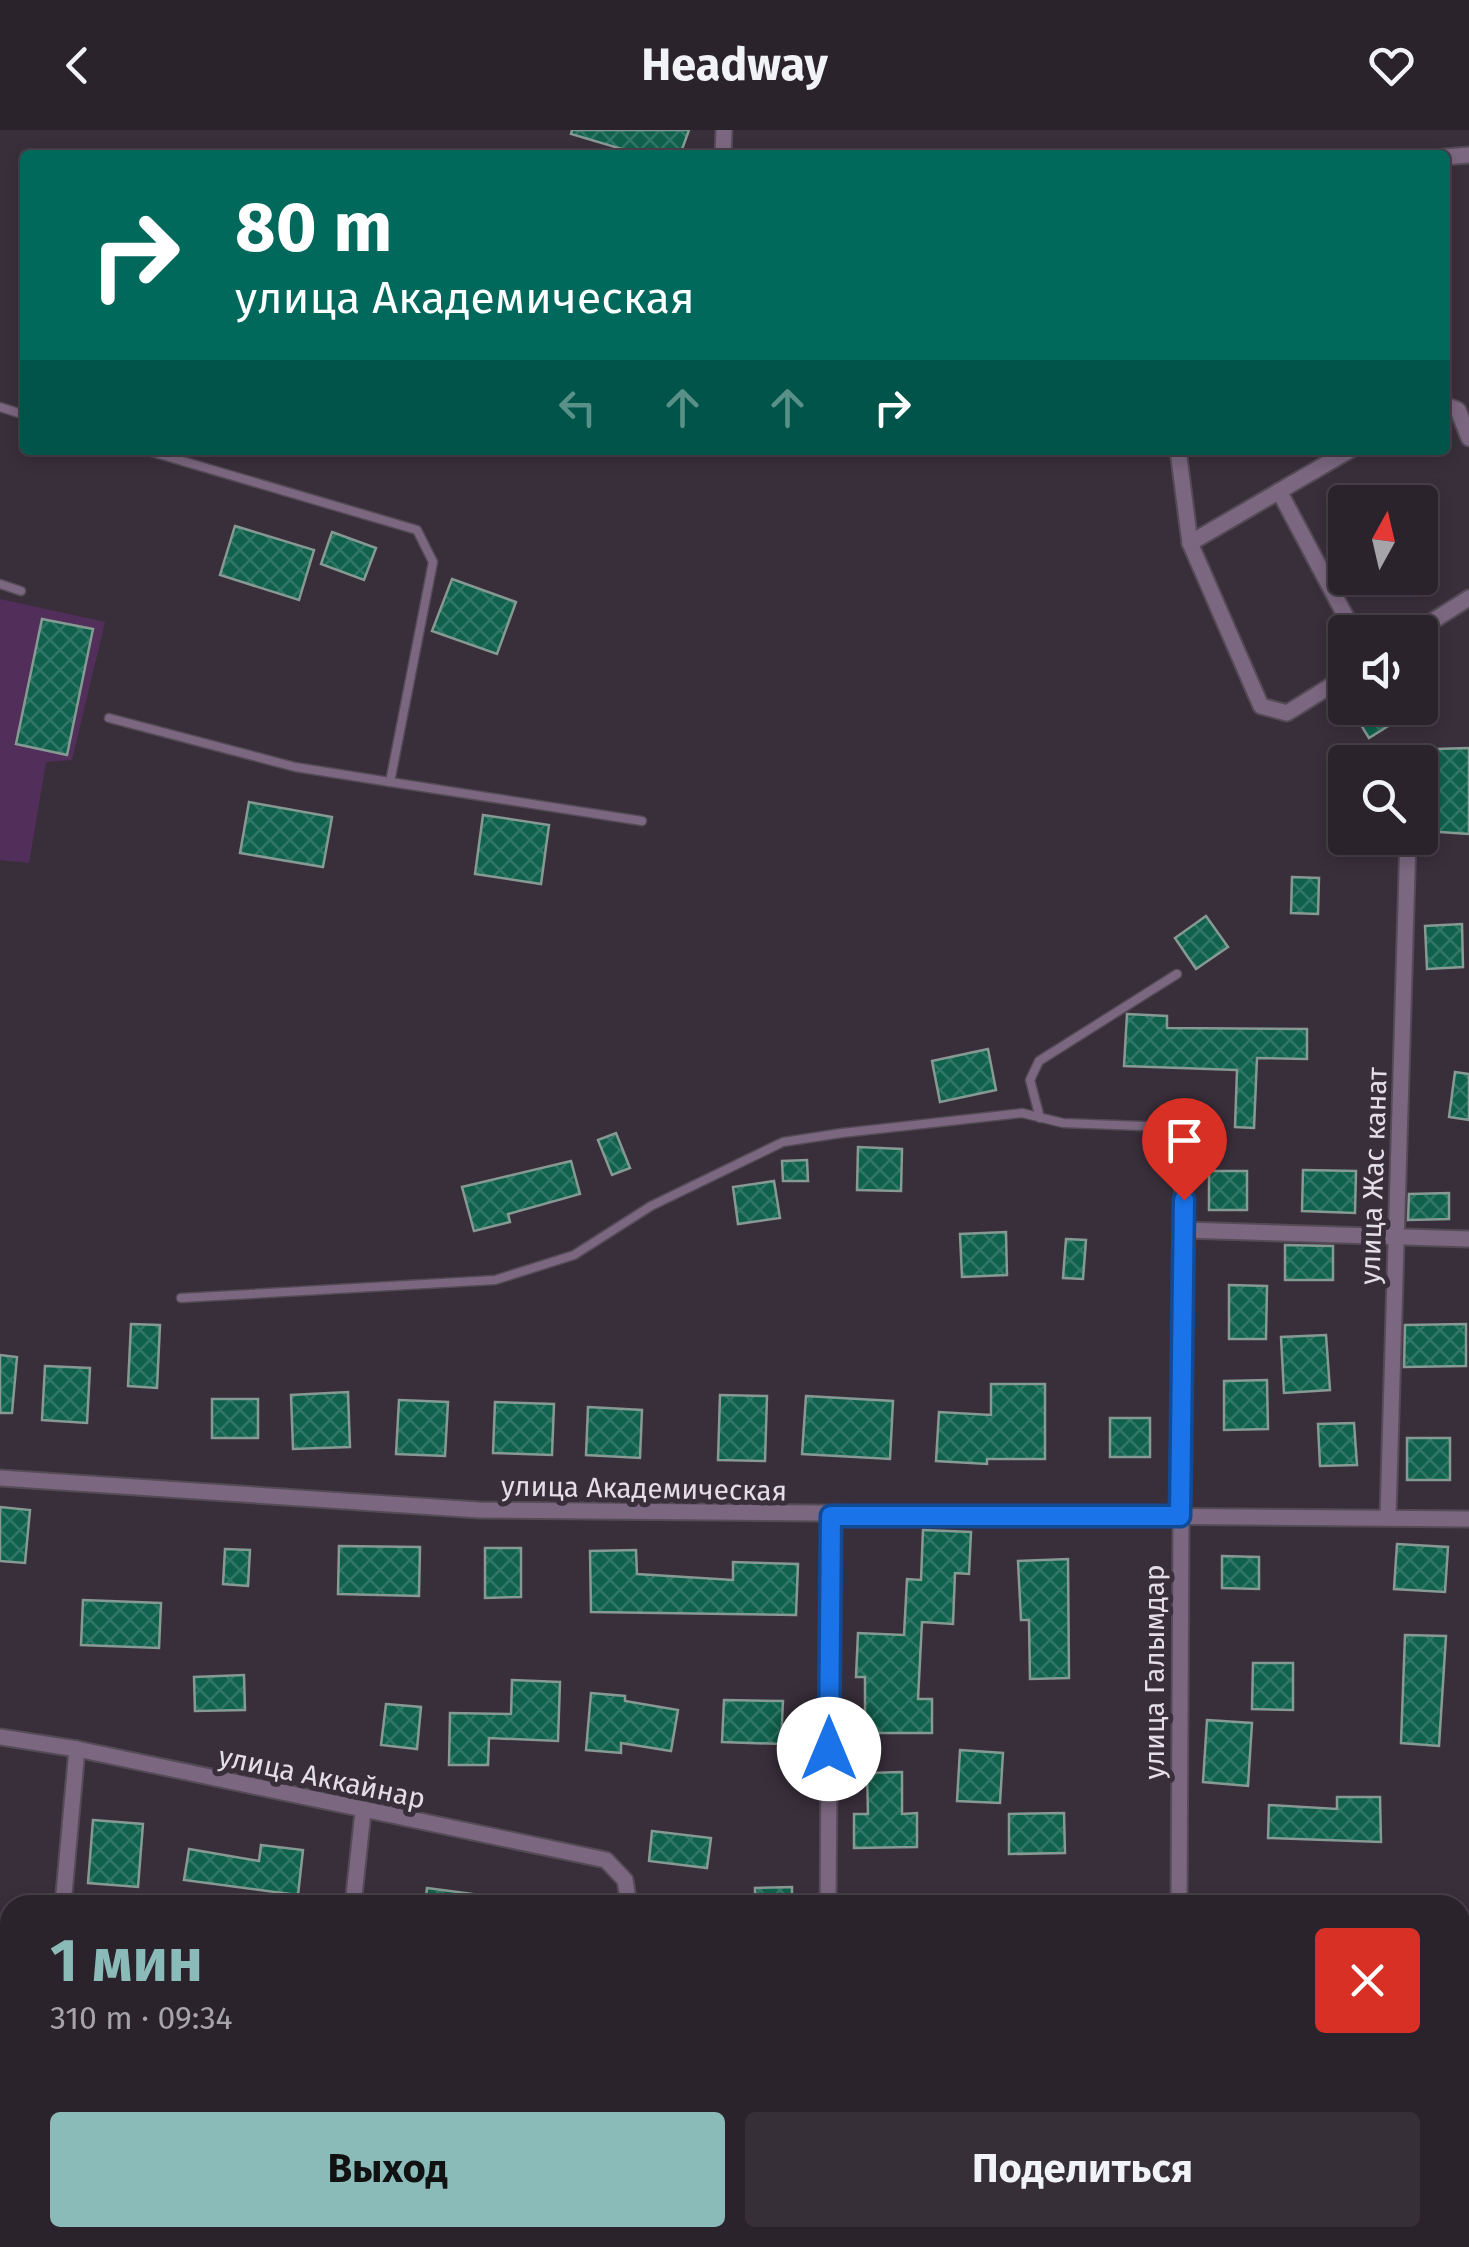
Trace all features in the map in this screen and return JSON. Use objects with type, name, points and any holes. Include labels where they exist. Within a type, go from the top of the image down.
[{"type":"street","points":[[1450,408],[1458,410],[1469,438]]},
{"type":"street","points":[[1179,455],[1190,543],[1261,706],[1288,713],[1328,688]]},
{"type":"street","points":[[1190,543],[1341,455]]},
{"type":"street","points":[[1279,491],[1345,615]]},
{"type":"street","points":[[1438,618],[1469,598]]},
{"type":"street","name":"улица Жас канат","points":[[1388,1516],[1408,855]]},
{"type":"street","name":"улица Галымдар","points":[[1179,1895],[1183,1139]]},
{"type":"street","points":[[1184,1230],[1469,1238]]},
{"type":"street","name":"улица Академическая","points":[[0,1478],[479,1510],[831,1516],[1469,1518]]},
{"type":"street","points":[[828,1895],[831,1516]]},
{"type":"street","name":"улица Аккайнар","points":[[0,1737],[77,1749],[362,1812],[606,1860],[625,1880],[627,1895]]},
{"type":"street","points":[[64,1895],[77,1749]]},
{"type":"street","points":[[354,1895],[362,1812]]},
{"type":"lane","points":[[162,455],[417,530],[433,562],[390,782]]},
{"type":"lane","points":[[0,584],[21,592]]},
{"type":"lane","points":[[109,718],[295,767],[642,821]]},
{"type":"lane","points":[[1040,1118],[1030,1080],[1039,1061],[1177,974]]},
{"type":"lane","points":[[181,1298],[495,1280],[574,1255],[650,1206],[783,1142],[1022,1113],[1062,1123],[1168,1126],[1183,1139]]},
{"type":"shaded area","points":[[0,599],[105,622],[72,760],[46,762],[29,863],[0,860]]},
{"type":"building","points":[[572,130],[689,130],[682,150],[625,150],[571,134]]},
{"type":"building","points":[[235,526],[314,550],[299,600],[220,575]]},
{"type":"building","points":[[332,532],[376,548],[364,580],[321,564]]},
{"type":"building","points":[[452,579],[516,602],[497,654],[432,631]]},
{"type":"building","points":[[42,619],[93,629],[67,755],[16,744]]},
{"type":"building","points":[[1361,725],[1390,725],[1369,738]]},
{"type":"building","points":[[1469,748],[1469,834],[1438,832],[1438,749]]},
{"type":"building","points":[[249,802],[332,817],[323,867],[240,853]]},
{"type":"building","points":[[483,815],[549,825],[541,884],[475,874]]},
{"type":"building","points":[[1292,877],[1319,878],[1318,914],[1291,913]]},
{"type":"building","points":[[1206,916],[1228,947],[1196,969],[1175,938]]},
{"type":"building","points":[[1462,924],[1463,967],[1427,969],[1425,926]]},
{"type":"building","points":[[1127,1014],[1167,1016],[1167,1028],[1307,1029],[1307,1059],[1257,1058],[1254,1128],[1235,1127],[1237,1070],[1124,1066]]},
{"type":"building","points":[[988,1049],[996,1090],[940,1102],[932,1061]]},
{"type":"building","points":[[1455,1072],[1469,1074],[1469,1120],[1449,1117]]},
{"type":"building","points":[[616,1133],[630,1168],[612,1175],[598,1140]]},
{"type":"building","points":[[858,1147],[902,1149],[901,1191],[857,1190]]},
{"type":"building","points":[[807,1160],[808,1181],[783,1181],[782,1161]]},
{"type":"building","points":[[571,1161],[580,1194],[508,1214],[510,1222],[474,1231],[462,1187]]},
{"type":"building","points":[[1303,1170],[1356,1171],[1355,1213],[1302,1211]]},
{"type":"building","points":[[1209,1171],[1247,1171],[1247,1210],[1209,1210]]},
{"type":"building","points":[[774,1181],[780,1218],[738,1224],[733,1187]]},
{"type":"building","points":[[1449,1193],[1449,1219],[1408,1220],[1409,1194]]},
{"type":"building","points":[[1006,1232],[1007,1275],[962,1277],[960,1234]]},
{"type":"building","points":[[1066,1239],[1086,1240],[1083,1279],[1063,1278]]},
{"type":"building","points":[[1285,1245],[1333,1246],[1333,1280],[1285,1280]]},
{"type":"building","points":[[1229,1285],[1267,1286],[1266,1339],[1229,1339]]},
{"type":"building","points":[[131,1324],[160,1325],[157,1388],[128,1386]]},
{"type":"building","points":[[1466,1324],[1466,1366],[1404,1367],[1405,1325]]},
{"type":"building","points":[[1326,1335],[1330,1390],[1284,1393],[1281,1337]]},
{"type":"building","points":[[0,1355],[17,1357],[12,1413],[0,1413]]},
{"type":"building","points":[[45,1366],[90,1368],[87,1423],[42,1420]]},
{"type":"building","points":[[1267,1380],[1268,1429],[1224,1430],[1224,1381]]},
{"type":"building","points":[[991,1384],[1045,1384],[1045,1459],[987,1459],[987,1464],[936,1461],[939,1412],[991,1415]]},
{"type":"building","points":[[348,1392],[350,1447],[293,1449],[291,1395]]},
{"type":"building","points":[[720,1395],[767,1396],[765,1461],[718,1460]]},
{"type":"building","points":[[806,1396],[893,1401],[890,1459],[802,1454]]},
{"type":"building","points":[[212,1399],[258,1399],[258,1438],[212,1438]]},
{"type":"building","points":[[399,1400],[448,1402],[445,1456],[396,1454]]},
{"type":"building","points":[[495,1402],[554,1404],[552,1455],[493,1453]]},
{"type":"building","points":[[588,1407],[642,1410],[640,1458],[586,1455]]},
{"type":"building","points":[[1110,1418],[1150,1418],[1150,1457],[1110,1457]]},
{"type":"building","points":[[1354,1423],[1357,1465],[1320,1466],[1318,1424]]},
{"type":"building","points":[[1407,1438],[1450,1438],[1450,1480],[1407,1480]]},
{"type":"building","points":[[0,1507],[30,1510],[25,1563],[0,1561]]},
{"type":"building","points":[[923,1530],[971,1532],[969,1574],[955,1573],[953,1624],[922,1622],[918,1699],[932,1699],[932,1733],[865,1733],[865,1677],[856,1677],[858,1633],[904,1635],[907,1579],[921,1580]]},
{"type":"building","points":[[1397,1544],[1448,1547],[1445,1592],[1394,1589]]},
{"type":"building","points":[[339,1546],[420,1547],[419,1596],[338,1594]]},
{"type":"building","points":[[485,1548],[521,1548],[521,1597],[485,1598]]},
{"type":"building","points":[[225,1549],[250,1550],[248,1586],[223,1584]]},
{"type":"building","points":[[636,1550],[637,1574],[733,1580],[733,1562],[798,1564],[796,1615],[591,1612],[590,1551]]},
{"type":"building","points":[[1222,1556],[1259,1557],[1259,1589],[1222,1588]]},
{"type":"building","points":[[1068,1559],[1069,1678],[1030,1679],[1029,1620],[1021,1620],[1018,1561]]},
{"type":"building","points":[[83,1600],[161,1603],[159,1648],[81,1645]]},
{"type":"building","points":[[1405,1635],[1446,1636],[1439,1746],[1401,1743]]},
{"type":"building","points":[[1253,1663],[1293,1663],[1293,1710],[1252,1709]]},
{"type":"building","points":[[244,1675],[245,1710],[195,1711],[194,1677]]},
{"type":"building","points":[[512,1680],[560,1682],[558,1741],[489,1738],[488,1765],[449,1765],[450,1713],[511,1714]]},
{"type":"building","points":[[591,1693],[625,1696],[625,1701],[678,1710],[671,1751],[621,1743],[621,1753],[586,1750]]},
{"type":"building","points":[[724,1700],[783,1701],[781,1744],[722,1742]]},
{"type":"building","points":[[386,1704],[421,1707],[417,1749],[381,1745]]},
{"type":"building","points":[[1207,1720],[1252,1723],[1248,1786],[1203,1782]]},
{"type":"building","points":[[960,1750],[1003,1753],[1000,1803],[957,1801]]},
{"type":"building","points":[[902,1772],[902,1814],[917,1813],[917,1847],[854,1848],[854,1814],[868,1814],[867,1773]]},
{"type":"building","points":[[1337,1797],[1380,1797],[1381,1842],[1268,1838],[1269,1805],[1337,1809]]},
{"type":"building","points":[[1064,1813],[1065,1853],[1009,1854],[1009,1814]]},
{"type":"building","points":[[93,1820],[143,1824],[138,1887],[88,1883]]},
{"type":"building","points":[[652,1831],[711,1838],[707,1868],[649,1861]]},
{"type":"building","points":[[261,1845],[303,1850],[298,1895],[184,1880],[189,1849],[259,1861]]},
{"type":"building","points":[[792,1887],[792,1895],[755,1895],[755,1888]]},
{"type":"building","points":[[427,1888],[481,1895],[426,1895]]},
{"type":"route","points":[[829,1749],[831,1516],[1180,1516],[1184,1200]]}]
